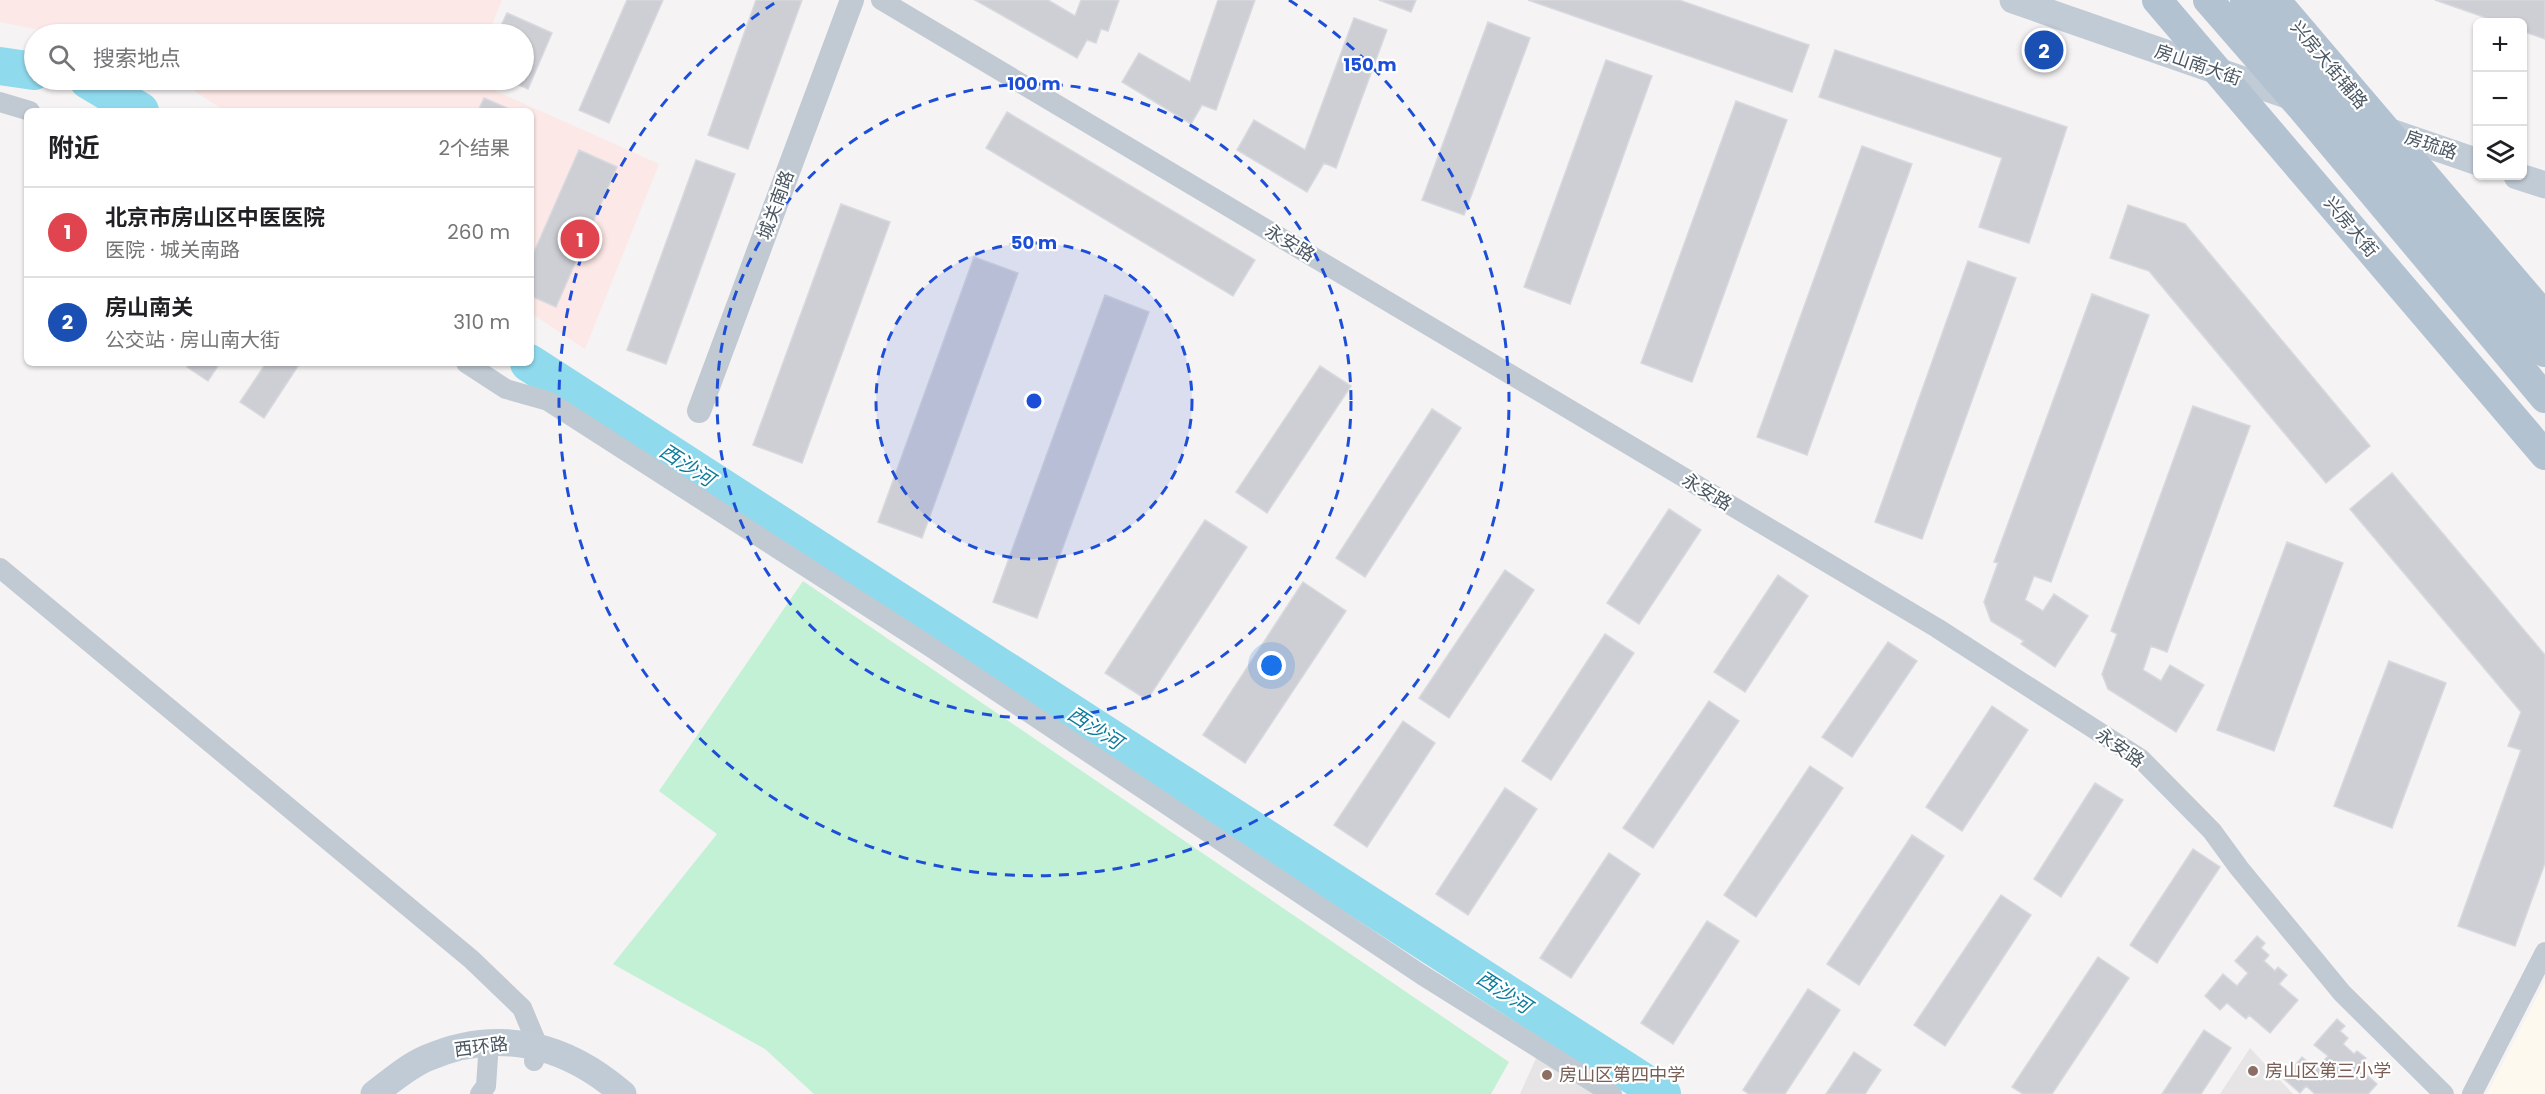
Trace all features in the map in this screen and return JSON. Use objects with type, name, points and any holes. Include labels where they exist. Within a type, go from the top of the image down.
[{"type":"main road","name":"房山南大街","points":[[2013,0],[2384,129]]},
{"type":"main road","name":"兴房大街","points":[[2157,0],[2545,455]]},
{"type":"main road","points":[[2208,0],[2302,108],[2545,398]]},
{"type":"main road","points":[[2245,0],[2338,105],[2545,352]]},
{"type":"main road","name":"兴房大街辅路","points":[[2275,0],[2384,129]]},
{"type":"main road","points":[[2384,129],[2545,317]]},
{"type":"main road","name":"房琉路","points":[[2384,129],[2473,160]]},
{"type":"main road","points":[[2527,179],[2545,185]]},
{"type":"main road","name":"西环路","points":[[374,1094],[427,1058],[465,1046],[512,1042],[536,1054],[600,1094]]},
{"type":"main road","name":"西环路","points":[[398,1094],[414,1082],[450,1064],[488,1057],[536,1054],[575,1061],[595,1072],[623,1094]]},
{"type":"street","name":"城关南路","points":[[699,411],[852,0]]},
{"type":"street","name":"永安路","points":[[881,0],[1916,616],[2141,759],[2212,831],[2239,868],[2342,993],[2444,1094]]},
{"type":"street","points":[[0,102],[24,109]]},
{"type":"street","points":[[471,366],[506,389],[548,401],[939,653],[1422,975],[1612,1094]]},
{"type":"street","points":[[0,568],[471,959],[522,1008],[536,1054]]},
{"type":"street","points":[[2472,1094],[2545,952]]},
{"type":"street","points":[[480,1094],[486,1086],[488,1057]]},
{"type":"shaded area","points":[[0,0],[502,0],[492,24],[24,24],[24,27],[0,22]]},
{"type":"shaded area","points":[[193,90],[493,90],[534,108],[220,108]]},
{"type":"shaded area","points":[[534,108],[659,164],[585,349],[534,315]]},
{"type":"shaded area","points":[[2545,981],[2545,1094],[2487,1094]]},
{"type":"shaded area","name":"房山区第三小学","points":[[2250,1048],[2293,1094],[2220,1094]]},
{"type":"shaded area","name":"房山区第四中学","points":[[1537,1056],[1594,1094],[1520,1094]]},
{"type":"green space","points":[[803,581],[1509,1062],[1491,1094],[814,1094],[765,1049],[613,964],[717,834],[659,791]]},
{"type":"building","points":[[627,0],[663,0],[609,123],[579,110]]},
{"type":"building","points":[[756,0],[802,0],[748,149],[708,135]]},
{"type":"building","points":[[975,0],[1048,0],[1075,16],[1081,0],[1119,0],[1108,31],[1101,29],[1096,43],[1087,40],[1077,58]]},
{"type":"building","points":[[1218,0],[1255,0],[1216,110],[1202,105],[1191,124],[1122,82],[1139,53],[1190,82]]},
{"type":"building","points":[[1379,0],[1416,0],[1411,12]]},
{"type":"building","points":[[1528,0],[1679,0],[1809,45],[1792,92]]},
{"type":"building","points":[[2435,0],[2545,0],[2545,39],[2527,33],[2527,18],[2487,18]]},
{"type":"building","points":[[507,13],[532,24],[502,24]]},
{"type":"building","points":[[1354,18],[1387,30],[1336,168],[1324,163],[1307,192],[1237,150],[1254,120],[1305,150]]},
{"type":"building","points":[[1488,22],[1530,38],[1464,215],[1422,200]]},
{"type":"building","points":[[534,25],[552,33],[534,75]]},
{"type":"building","points":[[1835,50],[2067,127],[2029,243],[1979,227],[2002,158],[1819,97]]},
{"type":"building","points":[[1606,60],[1652,76],[1570,304],[1524,287]]},
{"type":"building","points":[[484,98],[507,108],[479,108]]},
{"type":"building","points":[[1736,101],[1787,120],[1692,382],[1641,363]]},
{"type":"building","points":[[1007,112],[1255,260],[1233,296],[986,148]]},
{"type":"building","points":[[1862,146],[1912,164],[1807,455],[1757,437]]},
{"type":"building","points":[[579,150],[617,167],[556,307],[534,297],[534,252]]},
{"type":"building","points":[[696,160],[735,174],[666,364],[627,350]]},
{"type":"building","points":[[841,204],[890,222],[802,463],[753,445]]},
{"type":"building","points":[[2128,205],[2185,224],[2370,446],[2326,483],[2149,271],[2110,258]]},
{"type":"building","points":[[974,257],[1018,273],[922,538],[878,522]]},
{"type":"building","points":[[1968,261],[2016,278],[1922,539],[1875,522]]},
{"type":"building","points":[[2092,294],[2149,315],[2051,582],[2034,576],[2025,600],[2043,611],[2054,594],[2088,616],[2055,667],[2021,644],[2024,641],[1991,621],[1984,602],[1998,563],[1994,562]]},
{"type":"building","points":[[1105,295],[1149,312],[1037,618],[993,602]]},
{"type":"building","points":[[188,366],[218,366],[208,381]]},
{"type":"building","points":[[264,366],[298,366],[264,418],[240,402]]},
{"type":"building","points":[[1320,366],[1351,386],[1267,513],[1236,492]]},
{"type":"building","points":[[2193,406],[2250,426],[2167,652],[2151,646],[2143,670],[2161,681],[2170,665],[2204,685],[2176,732],[2108,689],[2102,674],[2117,634],[2111,631]]},
{"type":"building","points":[[1432,409],[1461,428],[1365,577],[1336,558]]},
{"type":"building","points":[[2392,473],[2545,655],[2545,863],[2515,946],[2458,926],[2521,750],[2508,746],[2521,712],[2350,509]]},
{"type":"building","points":[[1669,509],[1701,530],[1639,624],[1607,603]]},
{"type":"building","points":[[1205,520],[1247,547],[1147,700],[1105,673]]},
{"type":"building","points":[[2287,542],[2343,563],[2274,751],[2217,730]]},
{"type":"building","points":[[1505,570],[1534,590],[1449,718],[1419,698]]},
{"type":"building","points":[[1778,575],[1808,596],[1745,692],[1714,672]]},
{"type":"building","points":[[1303,582],[1346,611],[1245,763],[1203,735]]},
{"type":"building","points":[[1605,634],[1634,653],[1551,780],[1522,761]]},
{"type":"building","points":[[1888,642],[1917,661],[1852,757],[1822,737]]},
{"type":"building","points":[[2389,661],[2446,683],[2392,828],[2334,806]]},
{"type":"building","points":[[1709,701],[1739,721],[1653,848],[1623,828]]},
{"type":"building","points":[[1992,706],[2028,730],[1962,831],[1926,807]]},
{"type":"building","points":[[1403,721],[1435,743],[1367,847],[1334,825]]},
{"type":"building","points":[[1810,766],[1843,788],[1756,917],[1724,895]]},
{"type":"building","points":[[2095,783],[2123,800],[2061,897],[2034,879]]},
{"type":"building","points":[[1505,788],[1537,809],[1468,915],[1436,894]]},
{"type":"building","points":[[1912,835],[1944,856],[1859,985],[1827,964]]},
{"type":"building","points":[[2193,849],[2220,867],[2157,963],[2130,945]]},
{"type":"building","points":[[1609,853],[1640,874],[1571,978],[1540,958]]},
{"type":"building","points":[[2001,895],[2031,915],[1945,1046],[1914,1025]]},
{"type":"building","points":[[1707,921],[1739,941],[1673,1044],[1641,1023]]},
{"type":"building","points":[[2257,936],[2265,943],[2261,948],[2269,955],[2264,961],[2275,971],[2278,967],[2287,975],[2279,984],[2298,1000],[2270,1033],[2249,1015],[2246,1019],[2227,1003],[2220,1010],[2205,996],[2223,974],[2237,986],[2248,973],[2235,961]]},
{"type":"building","points":[[2098,957],[2129,978],[2052,1094],[2023,1094],[2012,1087]]},
{"type":"building","points":[[1808,989],[1840,1010],[1785,1094],[1749,1094],[1743,1090]]},
{"type":"building","points":[[2337,1019],[2345,1026],[2340,1031],[2348,1038],[2343,1044],[2354,1054],[2357,1051],[2366,1058],[2358,1067],[2377,1084],[2368,1094],[2315,1094],[2306,1086],[2300,1093],[2284,1079],[2302,1057],[2316,1069],[2328,1056],[2314,1045]]},
{"type":"building","points":[[2204,1030],[2231,1048],[2201,1094],[2162,1094]]},
{"type":"building","points":[[1854,1052],[1881,1070],[1865,1094],[1826,1094]]},
{"type":"waterway","name":"西沙河","points":[[0,66],[24,70]]},
{"type":"waterway","name":"西沙河","points":[[105,90],[135,108]]},
{"type":"waterway","name":"西沙河","points":[[534,366],[1662,1094]]},
{"type":"place","name":"房山南关","points":[[2044,50]]},
{"type":"place","name":"北京市房山区中医医院","points":[[580,239]]},
{"type":"place","name":"房山区第三小学","points":[[2253,1071]]},
{"type":"place","name":"房山区第四中学","points":[[1547,1075]]}]
